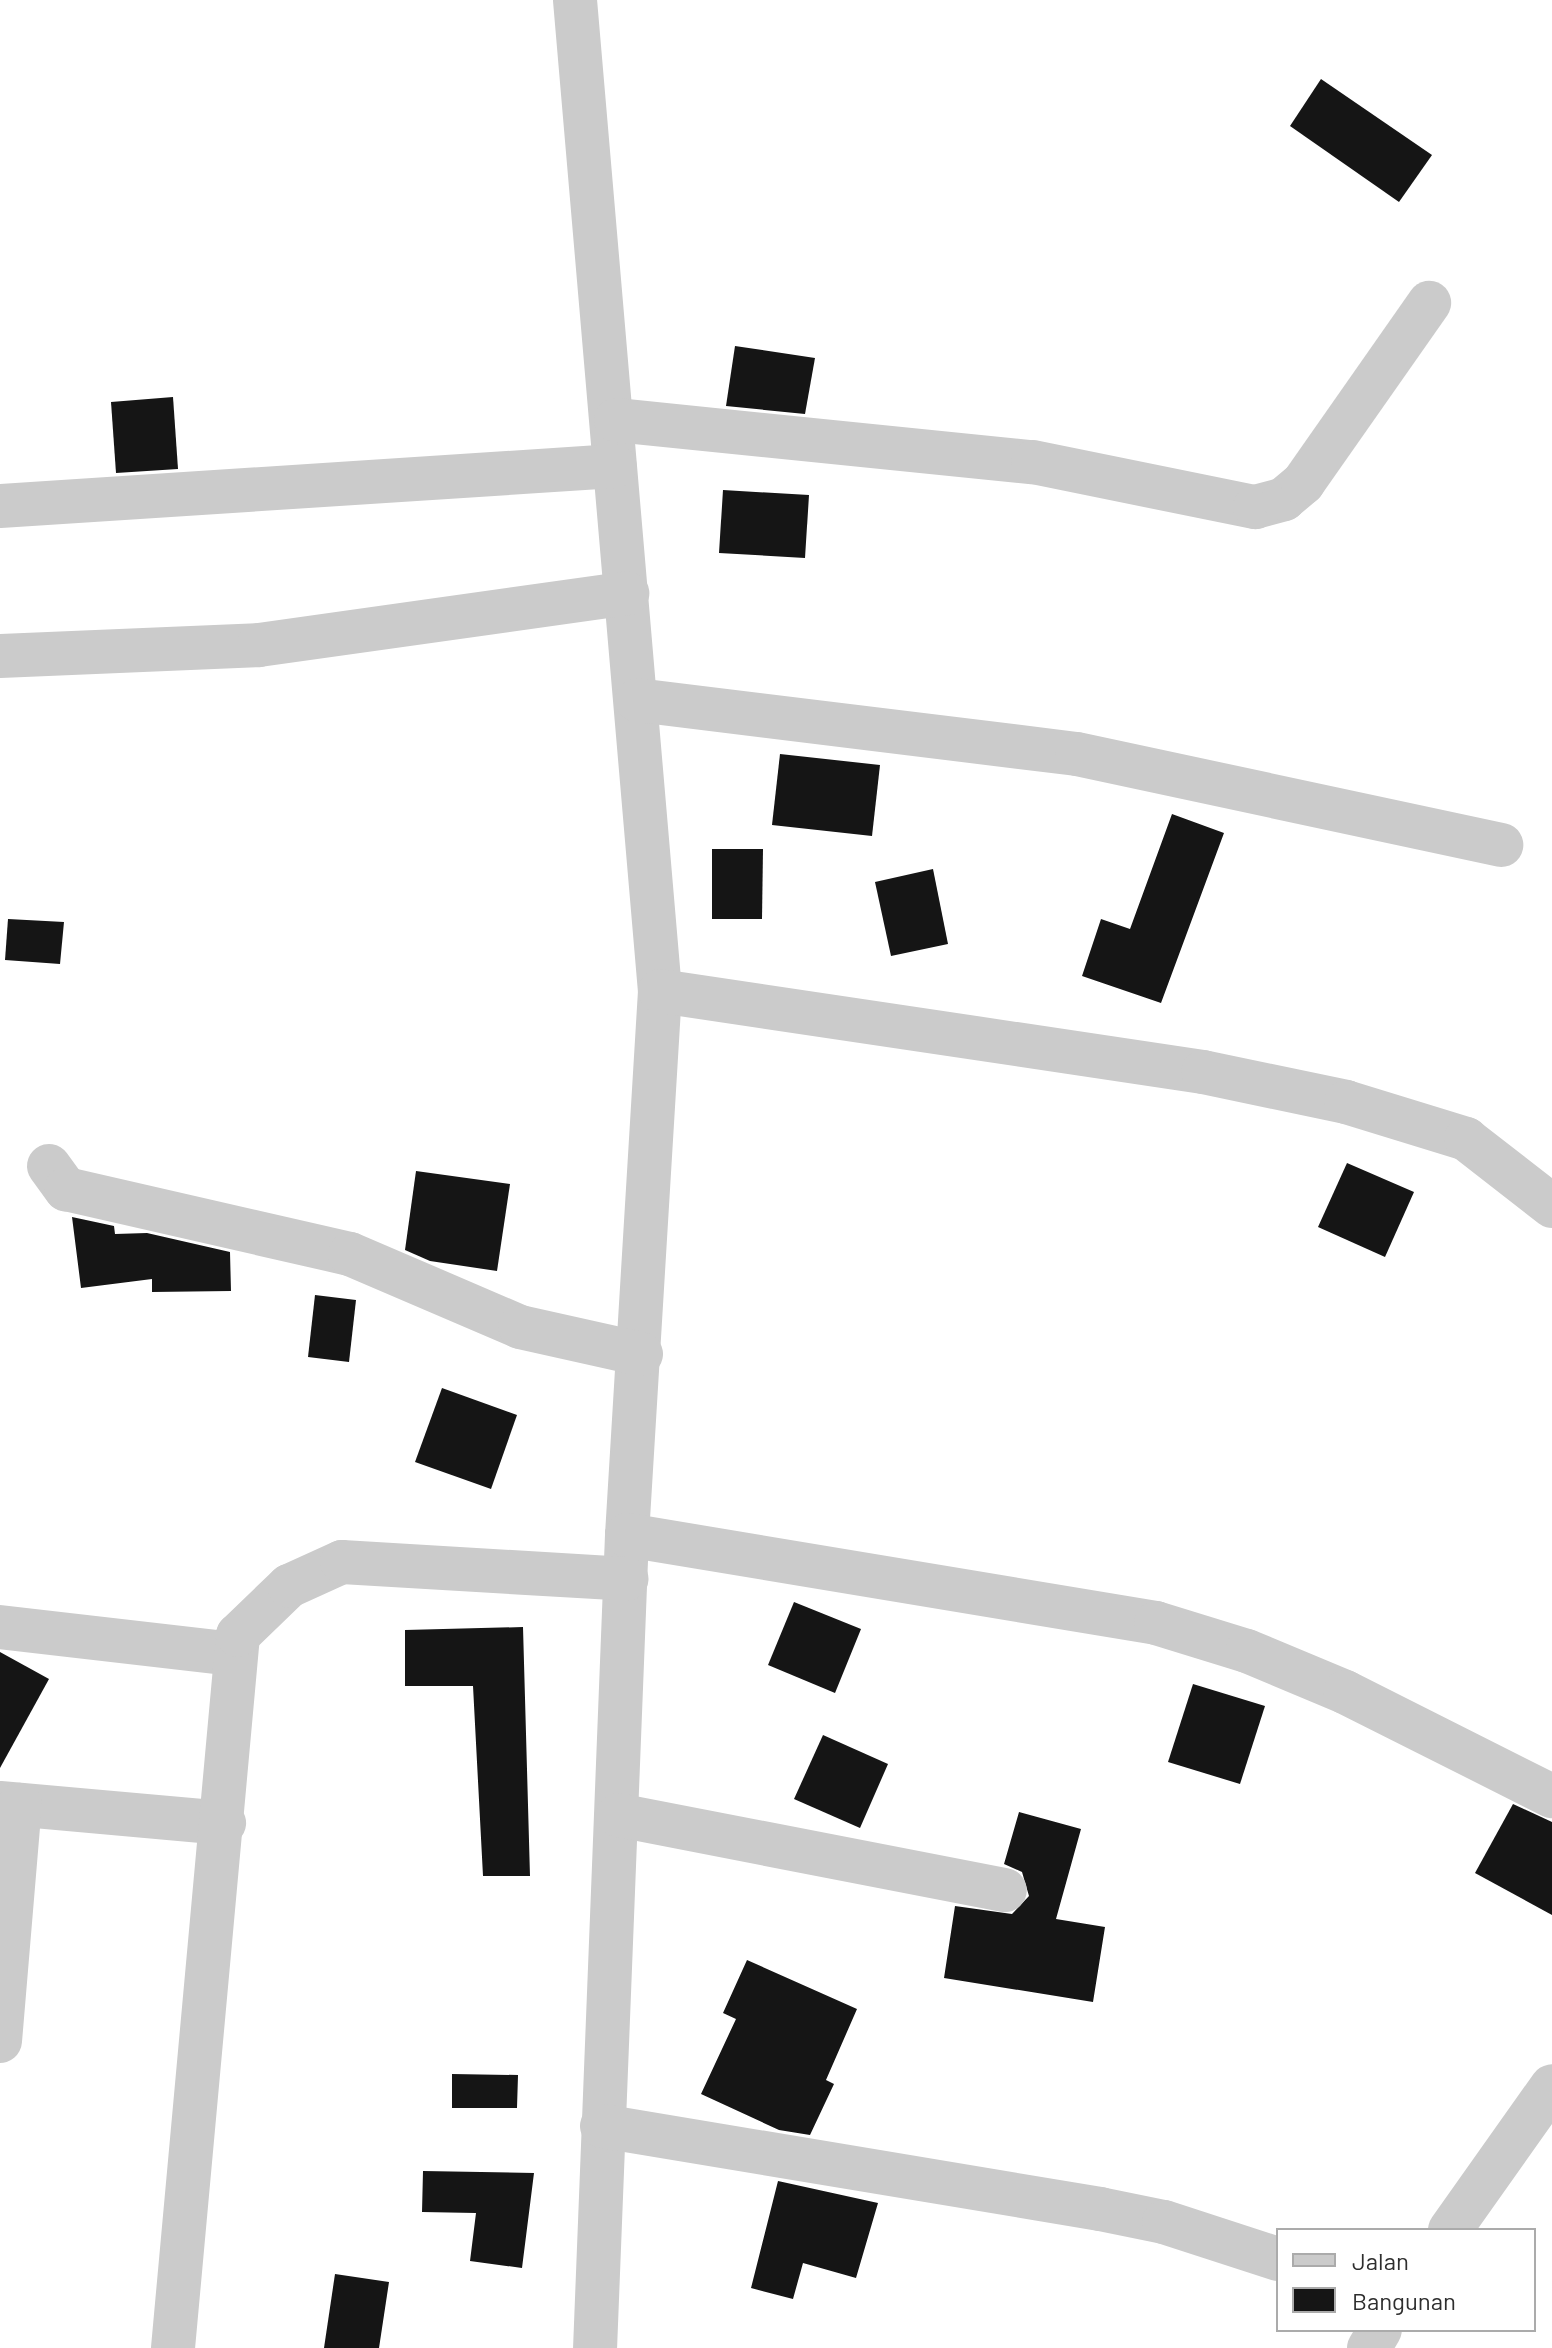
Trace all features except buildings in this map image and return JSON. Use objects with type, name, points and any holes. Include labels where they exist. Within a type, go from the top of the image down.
[{"type":"street","points":[[575,0],[616,420],[615,466],[660,991],[641,1354],[627,1535],[595,2348]]},
{"type":"street","points":[[616,420],[1033,462],[1255,507],[1284,499],[1303,483],[1429,303]]},
{"type":"street","points":[[0,506],[615,466]]},
{"type":"street","points":[[0,656],[259,645],[627,593]]},
{"type":"street","points":[[637,700],[1077,754],[1501,845]]},
{"type":"street","points":[[660,991],[1203,1072],[1346,1102],[1466,1139],[1552,1206]]},
{"type":"street","points":[[49,1166],[66,1189],[350,1254],[520,1327],[641,1354]]},
{"type":"street","points":[[627,1535],[1156,1623],[1247,1651],[1345,1692],[1552,1796]]},
{"type":"street","points":[[173,2348],[224,1823],[234,1654],[238,1635],[279,1594],[316,1569],[342,1562],[626,1579]]},
{"type":"street","points":[[0,1627],[234,1654]]},
{"type":"street","points":[[0,2041],[10,1804],[224,1823]]},
{"type":"street","points":[[618,1815],[1005,1890]]},
{"type":"street","points":[[1451,2228],[1552,2086]]},
{"type":"street","points":[[602,2126],[1100,2209],[1164,2222],[1276,2258]]}]
